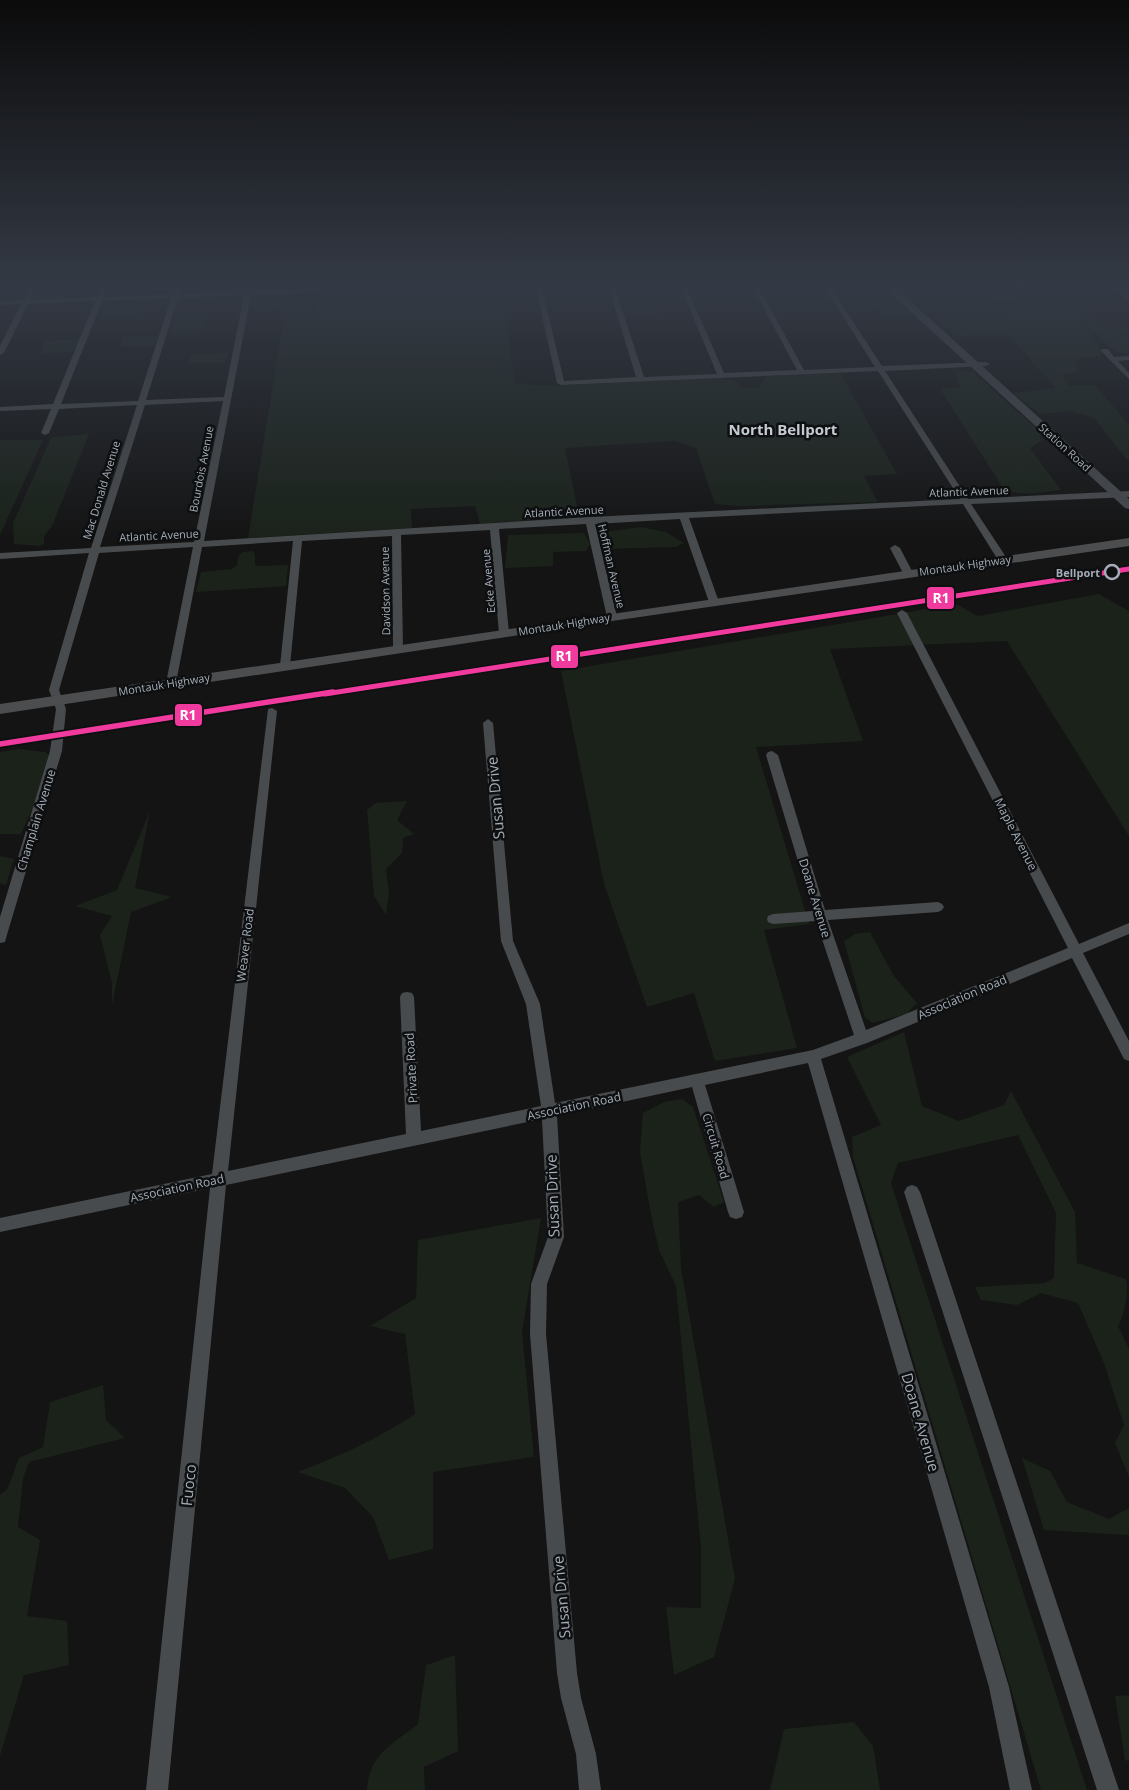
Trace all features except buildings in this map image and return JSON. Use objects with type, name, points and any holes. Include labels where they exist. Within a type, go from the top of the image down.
[{"type":"main road","name":"Station Road","points":[[982,372],[1123,495],[1129,505]]},
{"type":"main road","name":"Montauk Highway","points":[[0,709],[908,573],[1129,542]]},
{"type":"street","points":[[45,433],[70,372]]},
{"type":"street","name":"Mac Donald Avenue","points":[[58,700],[54,690],[94,550],[151,372]]},
{"type":"street","name":"Bourdois Avenue","points":[[171,683],[232,372]]},
{"type":"street","points":[[558,372],[561,383],[831,372]]},
{"type":"street","points":[[638,372],[641,380]]},
{"type":"street","points":[[720,372],[722,376]]},
{"type":"street","points":[[883,372],[1003,560]]},
{"type":"street","points":[[0,409],[226,399]]},
{"type":"street","name":"Atlantic Avenue","points":[[0,556],[590,520],[1123,495]]},
{"type":"street","points":[[684,516],[714,602]]},
{"type":"street","name":"Hoffman Avenue","points":[[590,520],[612,617]]},
{"type":"street","name":"Ecke Avenue","points":[[494,526],[504,633]]},
{"type":"street","name":"Davidson Avenue","points":[[396,532],[398,649]]},
{"type":"street","points":[[285,666],[298,538]]},
{"type":"street","points":[[895,548],[908,573]]},
{"type":"street","name":"Maple Avenue","points":[[902,613],[1129,1055]]},
{"type":"street","name":"Champlain Avenue","points":[[0,938],[56,751],[61,709],[58,700]]},
{"type":"street","name":"Weaver Road","points":[[219,1180],[272,711]]},
{"type":"street","name":"Susan Drive","points":[[488,723],[507,942],[533,1004],[549,1111],[556,1236],[539,1284],[538,1334],[567,1673],[571,1698],[586,1754],[590,1790]]},
{"type":"street","name":"Doane Avenue","points":[[772,754],[820,915],[862,1039]]},
{"type":"street","points":[[773,919],[938,907]]},
{"type":"street","name":"Association Road","points":[[0,1225],[813,1056],[862,1039],[987,986],[1076,952],[1129,928]]},
{"type":"street","name":"Private Road","points":[[407,997],[414,1139]]},
{"type":"street","name":"Doane Avenue","points":[[813,1056],[999,1687],[1021,1790]]},
{"type":"street","name":"Circuit Road","points":[[697,1080],[736,1212]]},
{"type":"street","name":"Fuoco","points":[[157,1790],[219,1180]]},
{"type":"street","points":[[912,1192],[1108,1790]]},
{"type":"shaded area","points":[[275,372],[513,372],[515,383],[547,386],[723,378],[724,380],[734,380],[743,388],[759,388],[765,377],[815,372],[839,372],[897,474],[864,476],[878,502],[740,506],[715,504],[696,448],[675,441],[565,448],[579,516],[480,524],[475,506],[411,509],[412,528],[248,538]]},
{"type":"shaded area","points":[[955,372],[973,372],[1039,431],[1041,441],[1030,448],[1061,490],[1016,493],[1003,488],[940,389],[961,387],[956,379]]},
{"type":"shaded area","points":[[1041,372],[1078,372],[1062,375],[1070,386],[1095,385],[1129,425],[1129,462],[1093,417],[1069,411],[1040,414],[1013,393],[1056,388]]},
{"type":"shaded area","points":[[89,434],[52,526],[44,536],[44,544],[39,546],[14,544],[13,523],[52,437]]},
{"type":"shaded area","points":[[0,440],[43,440],[0,535]]},
{"type":"shaded area","points":[[640,527],[666,532],[684,543],[676,547],[606,549],[600,535],[605,532]]},
{"type":"shaded area","points":[[584,533],[590,544],[586,551],[553,552],[553,566],[505,568],[508,535]]},
{"type":"shaded area","points":[[253,551],[257,566],[288,565],[286,586],[196,592],[201,572],[232,569],[237,565],[239,555],[243,552]]},
{"type":"shaded area","points":[[1099,594],[1129,611],[1129,836],[1007,641],[830,649],[863,741],[756,747],[809,924],[764,930],[797,1048],[715,1061],[694,993],[647,1007],[604,884],[561,671],[956,604],[978,616]]},
{"type":"shaded area","points":[[19,749],[45,752],[54,760],[21,834],[0,834],[0,752]]},
{"type":"shaded area","points":[[407,801],[397,820],[414,834],[403,838],[402,853],[386,869],[389,893],[386,915],[374,896],[367,810],[376,803]]},
{"type":"shaded area","points":[[150,811],[135,888],[172,897],[131,912],[112,1005],[112,983],[100,935],[112,916],[75,906],[117,890]]},
{"type":"shaded area","points":[[0,856],[14,859],[6,885],[0,883]]},
{"type":"shaded area","points":[[870,932],[894,976],[917,1003],[906,1014],[873,1023],[865,1018],[844,941],[855,934]]},
{"type":"shaded area","points":[[904,1032],[922,1106],[959,1121],[1004,1105],[1011,1091],[1075,1212],[1077,1263],[1126,1279],[1126,1303],[1118,1326],[1129,1349],[1129,1477],[1115,1443],[1124,1425],[1104,1363],[1078,1303],[1041,1293],[1017,1305],[981,1300],[975,1287],[1045,1283],[1054,1278],[1056,1213],[1018,1135],[898,1163],[891,1183],[1087,1790],[1041,1790],[853,1157],[852,1137],[881,1125],[847,1057]]},
{"type":"shaded area","points":[[682,1099],[693,1107],[724,1202],[714,1207],[699,1195],[678,1202],[681,1268],[735,1579],[714,1657],[674,1675],[666,1607],[701,1608],[701,1549],[676,1286],[659,1250],[640,1152],[643,1113],[664,1102]]},
{"type":"shaded area","points":[[541,1218],[522,1332],[534,1457],[433,1472],[433,1549],[389,1560],[373,1517],[345,1488],[298,1472],[358,1446],[415,1414],[405,1334],[370,1326],[416,1298],[418,1240]]},
{"type":"shaded area","points":[[103,1385],[106,1420],[125,1438],[29,1462],[23,1479],[18,1527],[40,1540],[27,1616],[67,1621],[69,1665],[24,1675],[0,1756],[0,1495],[8,1488],[19,1458],[43,1447],[50,1402]]},
{"type":"shaded area","points":[[1022,1458],[1050,1471],[1067,1502],[1109,1519],[1129,1508],[1129,1535],[1044,1530]]},
{"type":"shaded area","points":[[455,1655],[458,1751],[424,1767],[425,1790],[367,1790],[368,1778],[377,1759],[392,1744],[418,1724],[426,1665]]},
{"type":"shaded area","points":[[1129,1695],[1129,1760],[1125,1761],[1115,1696]]},
{"type":"shaded area","points":[[854,1722],[873,1746],[880,1790],[770,1790],[784,1729]]},
{"type":"transit line","name":"R1","points":[[0,744],[1129,569]]},
{"type":"place","name":"Bellport","points":[[1112,572]]},
{"type":"district","name":"North Bellport","points":[[783,429]]}]
